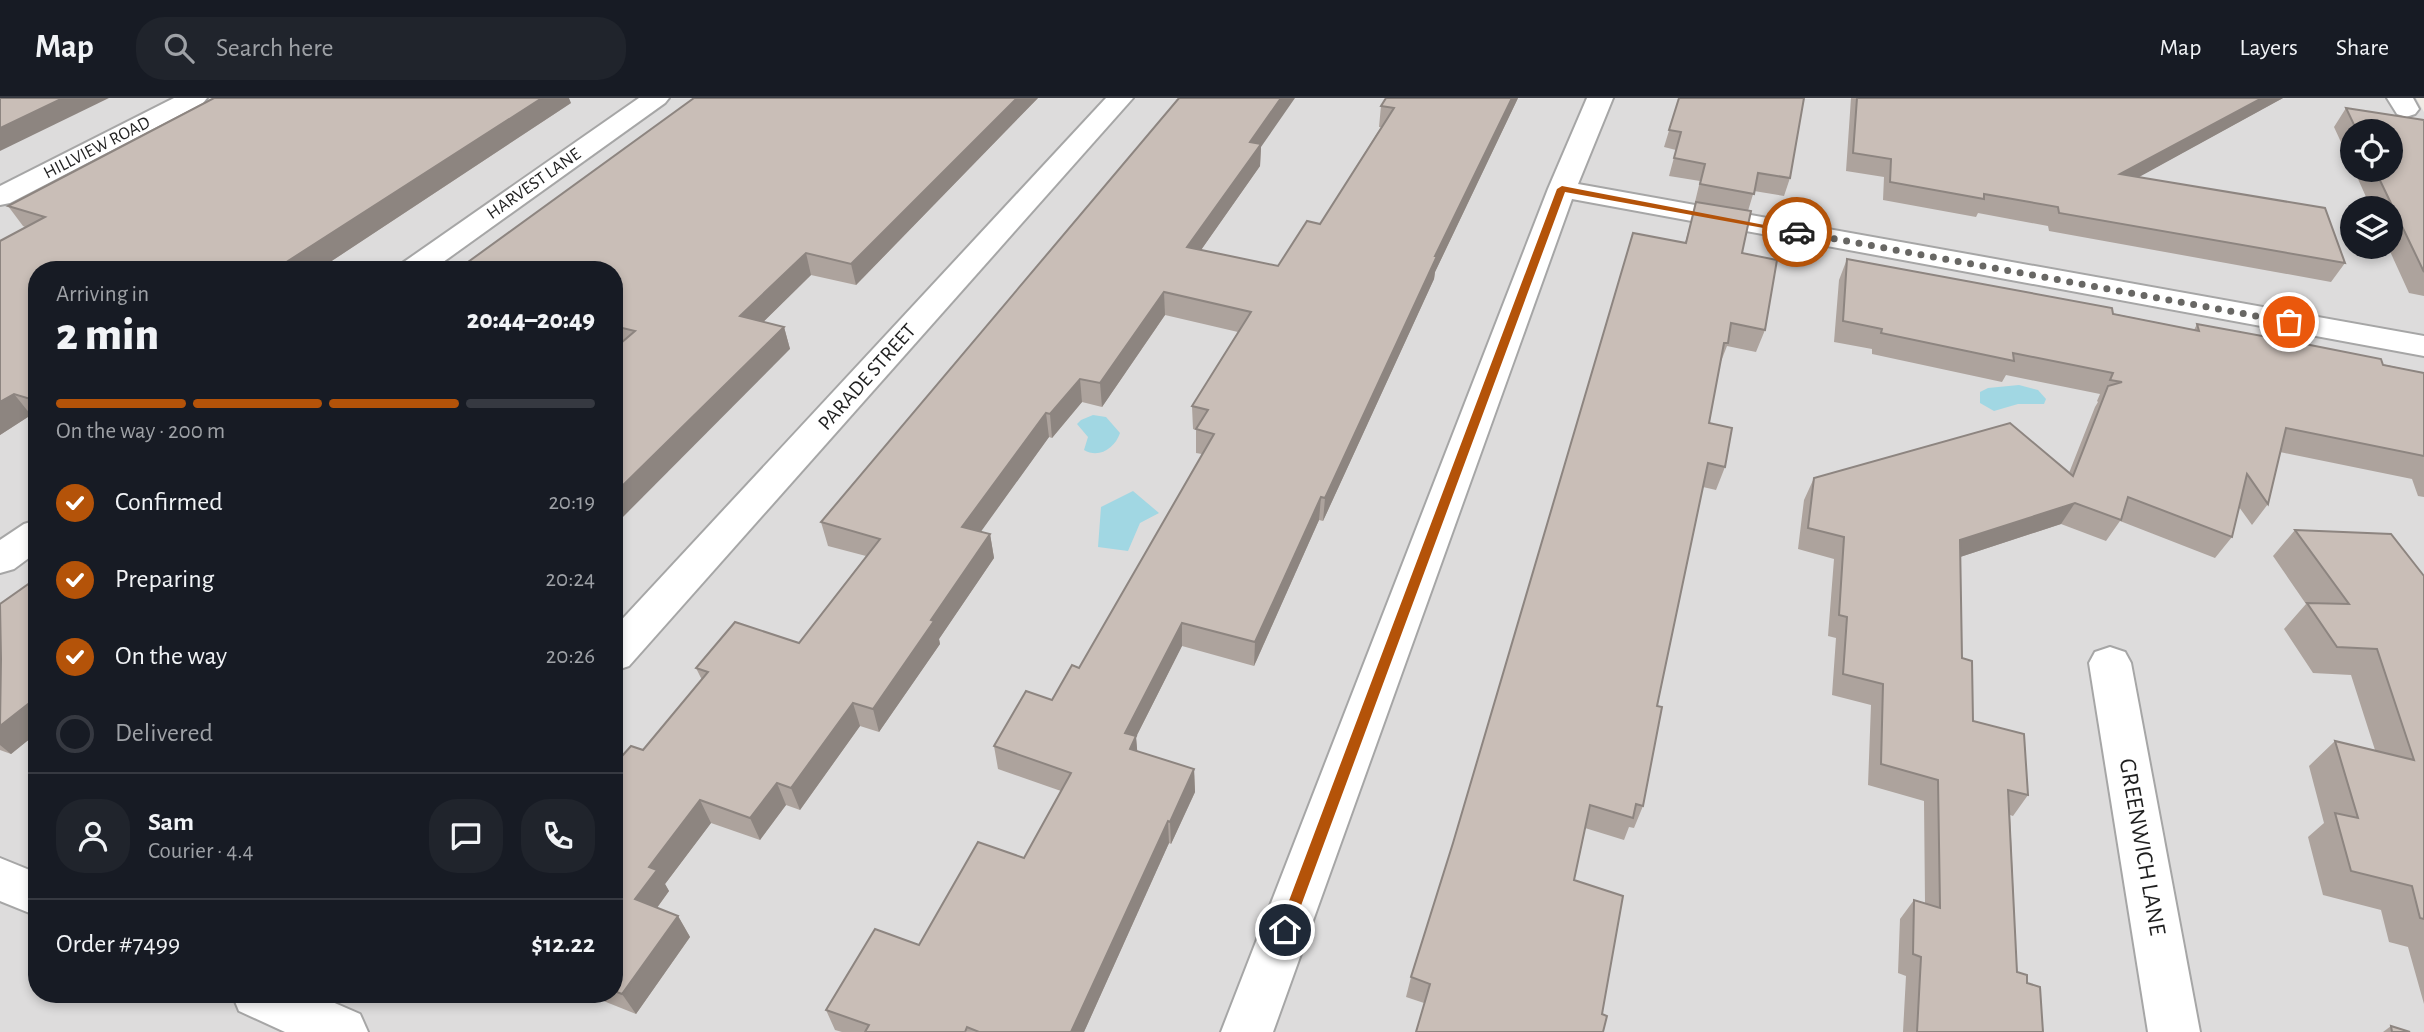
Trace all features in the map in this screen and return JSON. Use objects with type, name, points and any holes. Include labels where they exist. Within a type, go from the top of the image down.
[{"type":"street","name":"HILLVIEW ROAD","points":[[0,197],[194,98]]},
{"type":"street","name":"HARVEST LANE","points":[[425,261],[656,98]]},
{"type":"street","name":"PARADE STREET","points":[[623,645],[1120,98]]},
{"type":"street","points":[[1247,1032],[1562,189],[1600,98]]},
{"type":"street","points":[[1562,189],[2424,346]]},
{"type":"street","points":[[0,559],[28,539]]},
{"type":"street","name":"GREENWICH LANE","points":[[2110,663],[2174,1032]]},
{"type":"street","points":[[0,879],[28,891]]},
{"type":"street","points":[[292,1003],[342,1032]]},
{"type":"shaded area","points":[[0,98],[2416,98],[2424,112],[2424,1032],[0,1032]]},
{"type":"water","points":[[2019,385],[2038,390],[2046,399],[2044,404],[2018,404],[1994,411],[1980,403],[1980,392],[1988,388]]},
{"type":"water","points":[[1093,415],[1106,417],[1120,433],[1114,443],[1101,453],[1084,450],[1088,437],[1077,424]]},
{"type":"water","points":[[1133,491],[1159,513],[1140,523],[1128,551],[1098,547],[1101,507]]},
{"type":"building","points":[[0,98],[63,98],[0,128]]},
{"type":"building","points":[[214,98],[542,98],[288,261],[28,261],[28,398],[14,394],[0,402],[0,241],[45,217],[8,206]]},
{"type":"building","points":[[694,98],[1017,98],[851,264],[806,253],[740,316],[784,327],[623,485],[623,341],[635,331],[623,328],[623,261],[469,261]]},
{"type":"building","points":[[1179,98],[1281,98],[1250,142],[1261,144],[1187,247],[1278,266],[1307,221],[1320,224],[1394,108],[1381,106],[1386,98],[1512,98],[1435,256],[1325,498],[1321,497],[1255,642],[1182,623],[1125,733],[1136,736],[1130,749],[1194,769],[1071,1032],[979,1032],[967,1027],[965,1032],[865,1032],[869,1025],[826,1010],[875,929],[919,945],[978,842],[1024,858],[1071,773],[994,746],[1026,691],[1052,700],[1072,665],[1079,668],[1214,434],[1196,429],[1208,410],[1192,406],[1251,312],[1164,292],[1100,383],[1080,379],[1050,414],[1046,413],[962,527],[990,534],[873,709],[853,703],[791,788],[777,783],[750,818],[700,800],[649,867],[657,870],[635,899],[678,916],[623,993],[623,755],[631,746],[643,750],[708,672],[696,668],[735,622],[799,643],[880,539],[821,522]]},
{"type":"building","points":[[1679,98],[1804,98],[1790,178],[1758,173],[1754,194],[1700,184],[1705,164],[1674,158],[1681,132],[1669,130]]},
{"type":"building","points":[[1857,98],[2262,98],[2120,174],[2325,208],[2340,249],[2340,259],[2344,259],[2345,263],[2059,213],[2058,207],[1984,194],[1984,199],[1890,182],[1891,159],[1853,153]]},
{"type":"building","points":[[2346,108],[2424,120],[2424,272],[2403,228],[2403,196],[2387,196],[2381,182],[2403,182],[2403,119],[2351,119]]},
{"type":"building","points":[[1696,202],[1751,211],[1742,253],[1777,260],[1765,330],[1731,323],[1728,343],[1724,343],[1709,423],[1732,428],[1725,467],[1708,463],[1657,706],[1662,707],[1643,806],[1636,804],[1633,818],[1590,805],[1574,880],[1623,896],[1602,1014],[1607,1016],[1603,1032],[1416,1032],[1430,984],[1411,977],[1633,233],[1686,243]]},
{"type":"building","points":[[1847,259],[2112,308],[2113,314],[2199,331],[2197,324],[2381,359],[2383,365],[2424,373],[2424,456],[2286,428],[2268,504],[2247,474],[2232,537],[2128,497],[2121,520],[2075,503],[1960,540],[1962,658],[1972,661],[1973,721],[2024,734],[2028,795],[2008,790],[2017,972],[2027,975],[2027,983],[2040,987],[2043,1032],[1917,1032],[1921,957],[1913,954],[1914,900],[1940,908],[1938,780],[1881,764],[1883,684],[1843,674],[1847,617],[1839,615],[1844,537],[1808,528],[1814,478],[2010,423],[2073,476],[2108,386],[2122,382],[2110,380],[2113,373],[2013,353],[2014,361],[1881,333],[1882,329],[1843,321]]},
{"type":"building","points":[[2295,530],[2391,534],[2424,576],[2424,919],[2420,918],[2412,886],[2351,871],[2335,813],[2358,818],[2335,741],[2414,760],[2377,649],[2337,647],[2307,603],[2349,604]]},
{"type":"building","points":[[28,584],[28,704],[0,726],[1,659],[0,604]]},
{"type":"building","points":[[2391,1026],[2410,1032],[2392,1032]]},
{"type":"way so far","points":[[1797,232],[2289,322]]},
{"type":"route","points":[[1285,930],[1562,189],[1797,232]]}]
